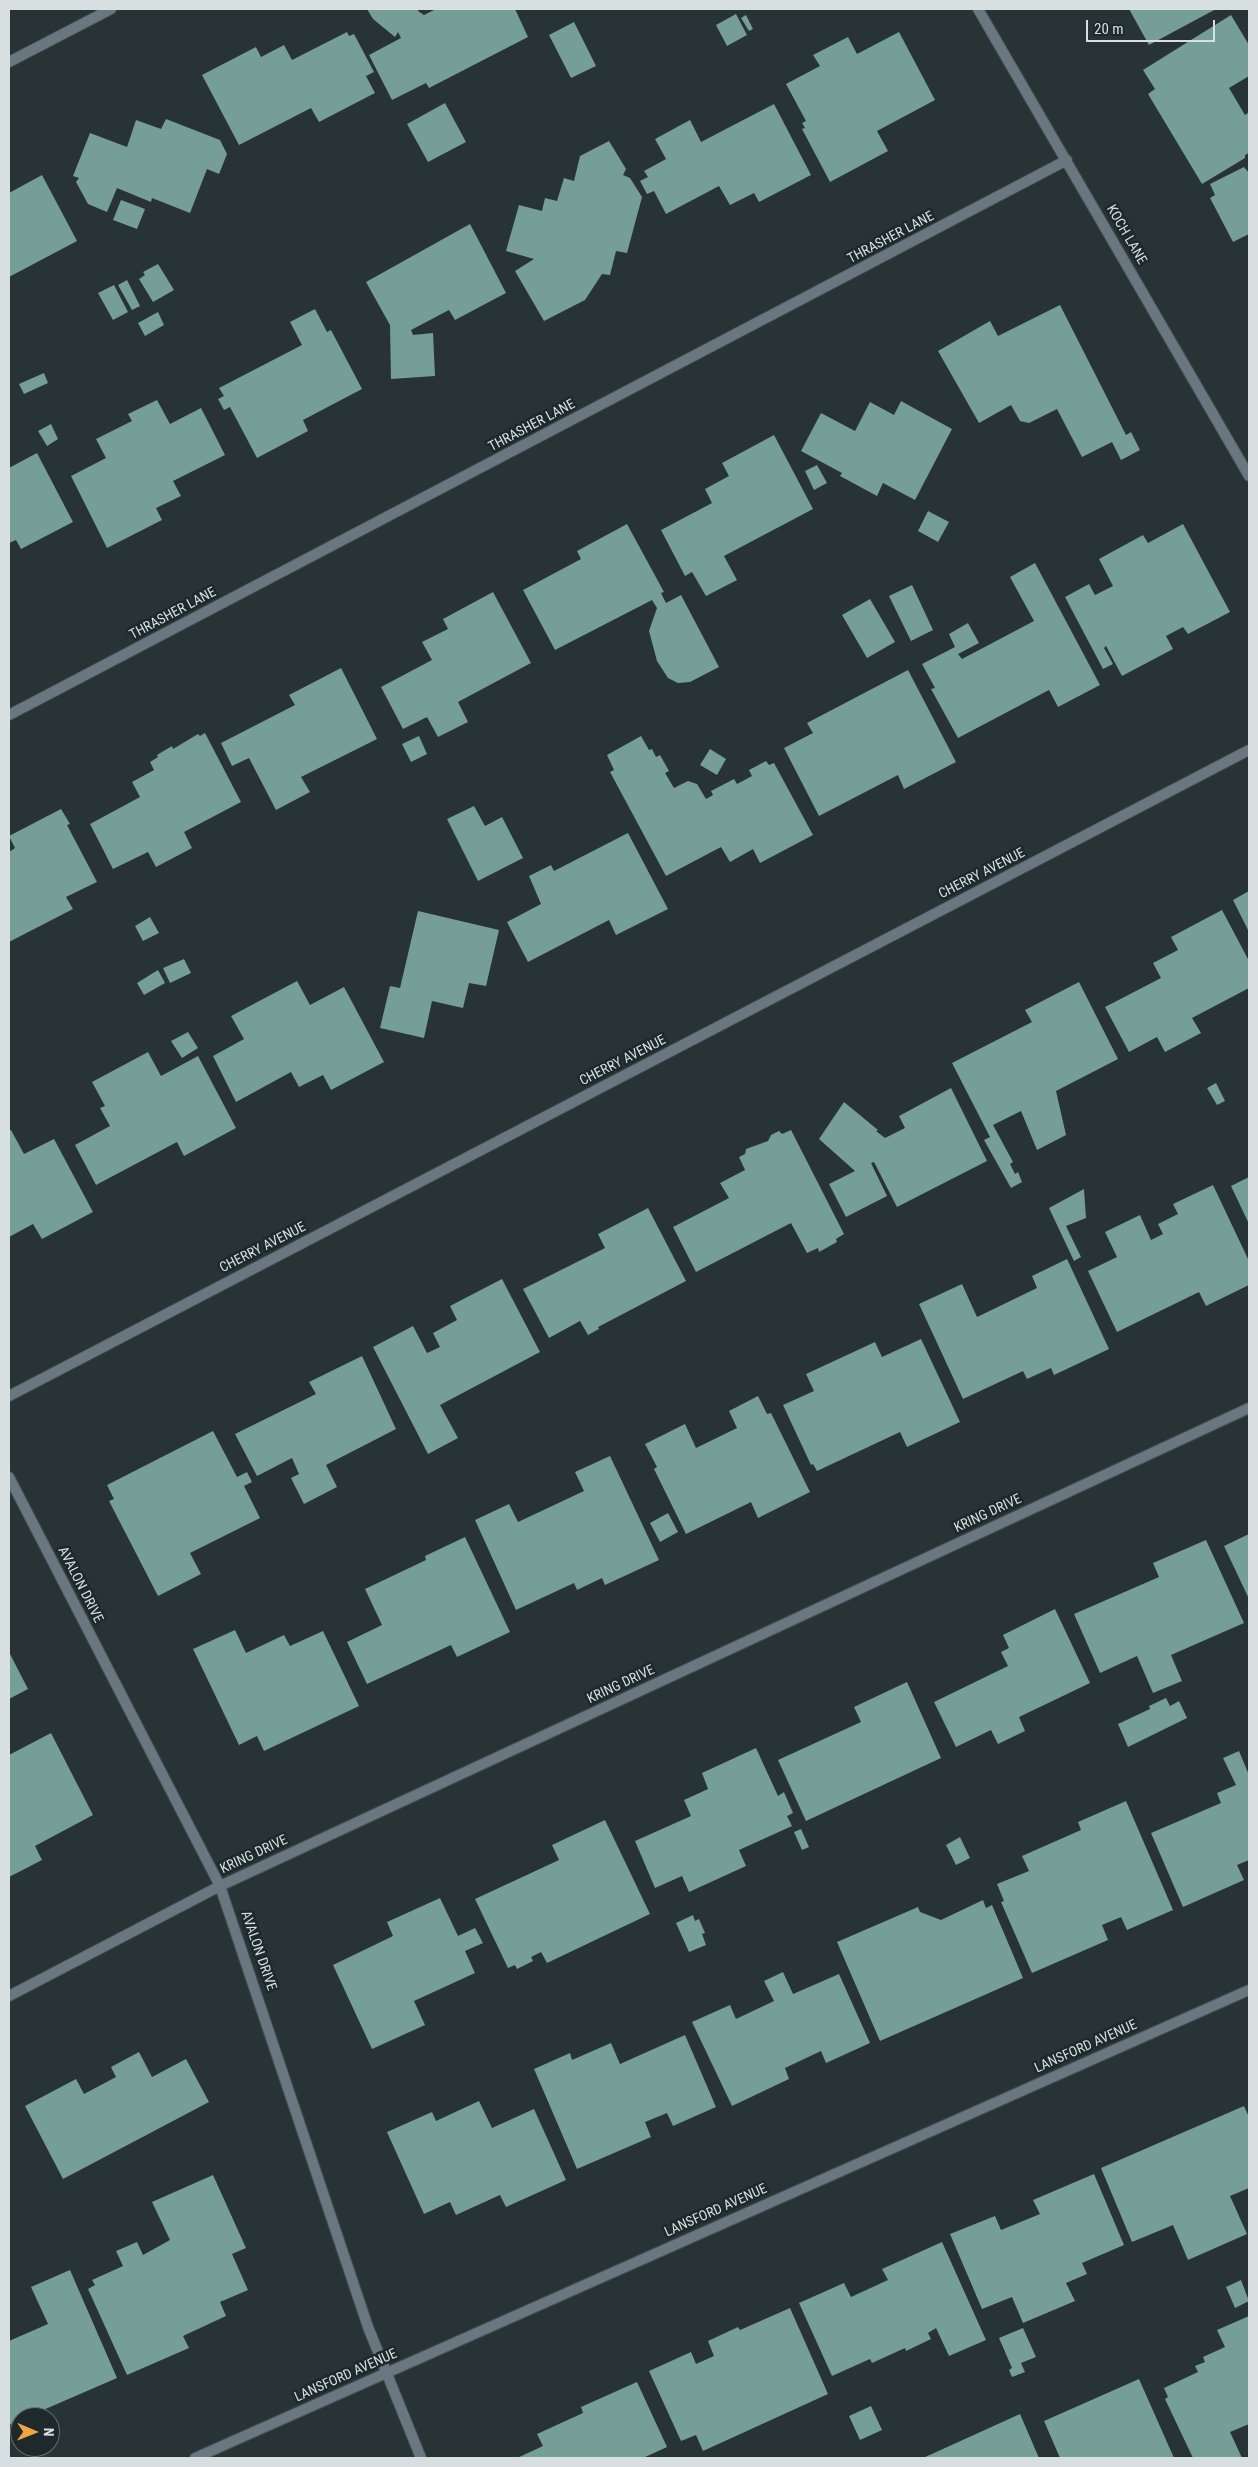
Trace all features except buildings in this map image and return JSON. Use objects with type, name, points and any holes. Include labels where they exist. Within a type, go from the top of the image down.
[{"type":"street","points":[[9,62],[111,9]]},
{"type":"street","name":"KOCH LANE","points":[[978,9],[1249,476]]},
{"type":"street","name":"THRASHER LANE","points":[[9,715],[1067,160]]},
{"type":"street","name":"CHERRY AVENUE","points":[[9,1396],[1249,750]]},
{"type":"street","name":"KRING DRIVE","points":[[9,1996],[220,1886],[1249,1408]]},
{"type":"street","name":"AVALON DRIVE","points":[[9,1477],[220,1886],[368,2327],[421,2458]]},
{"type":"street","name":"LANSFORD AVENUE","points":[[194,2458],[1249,1990]]}]
